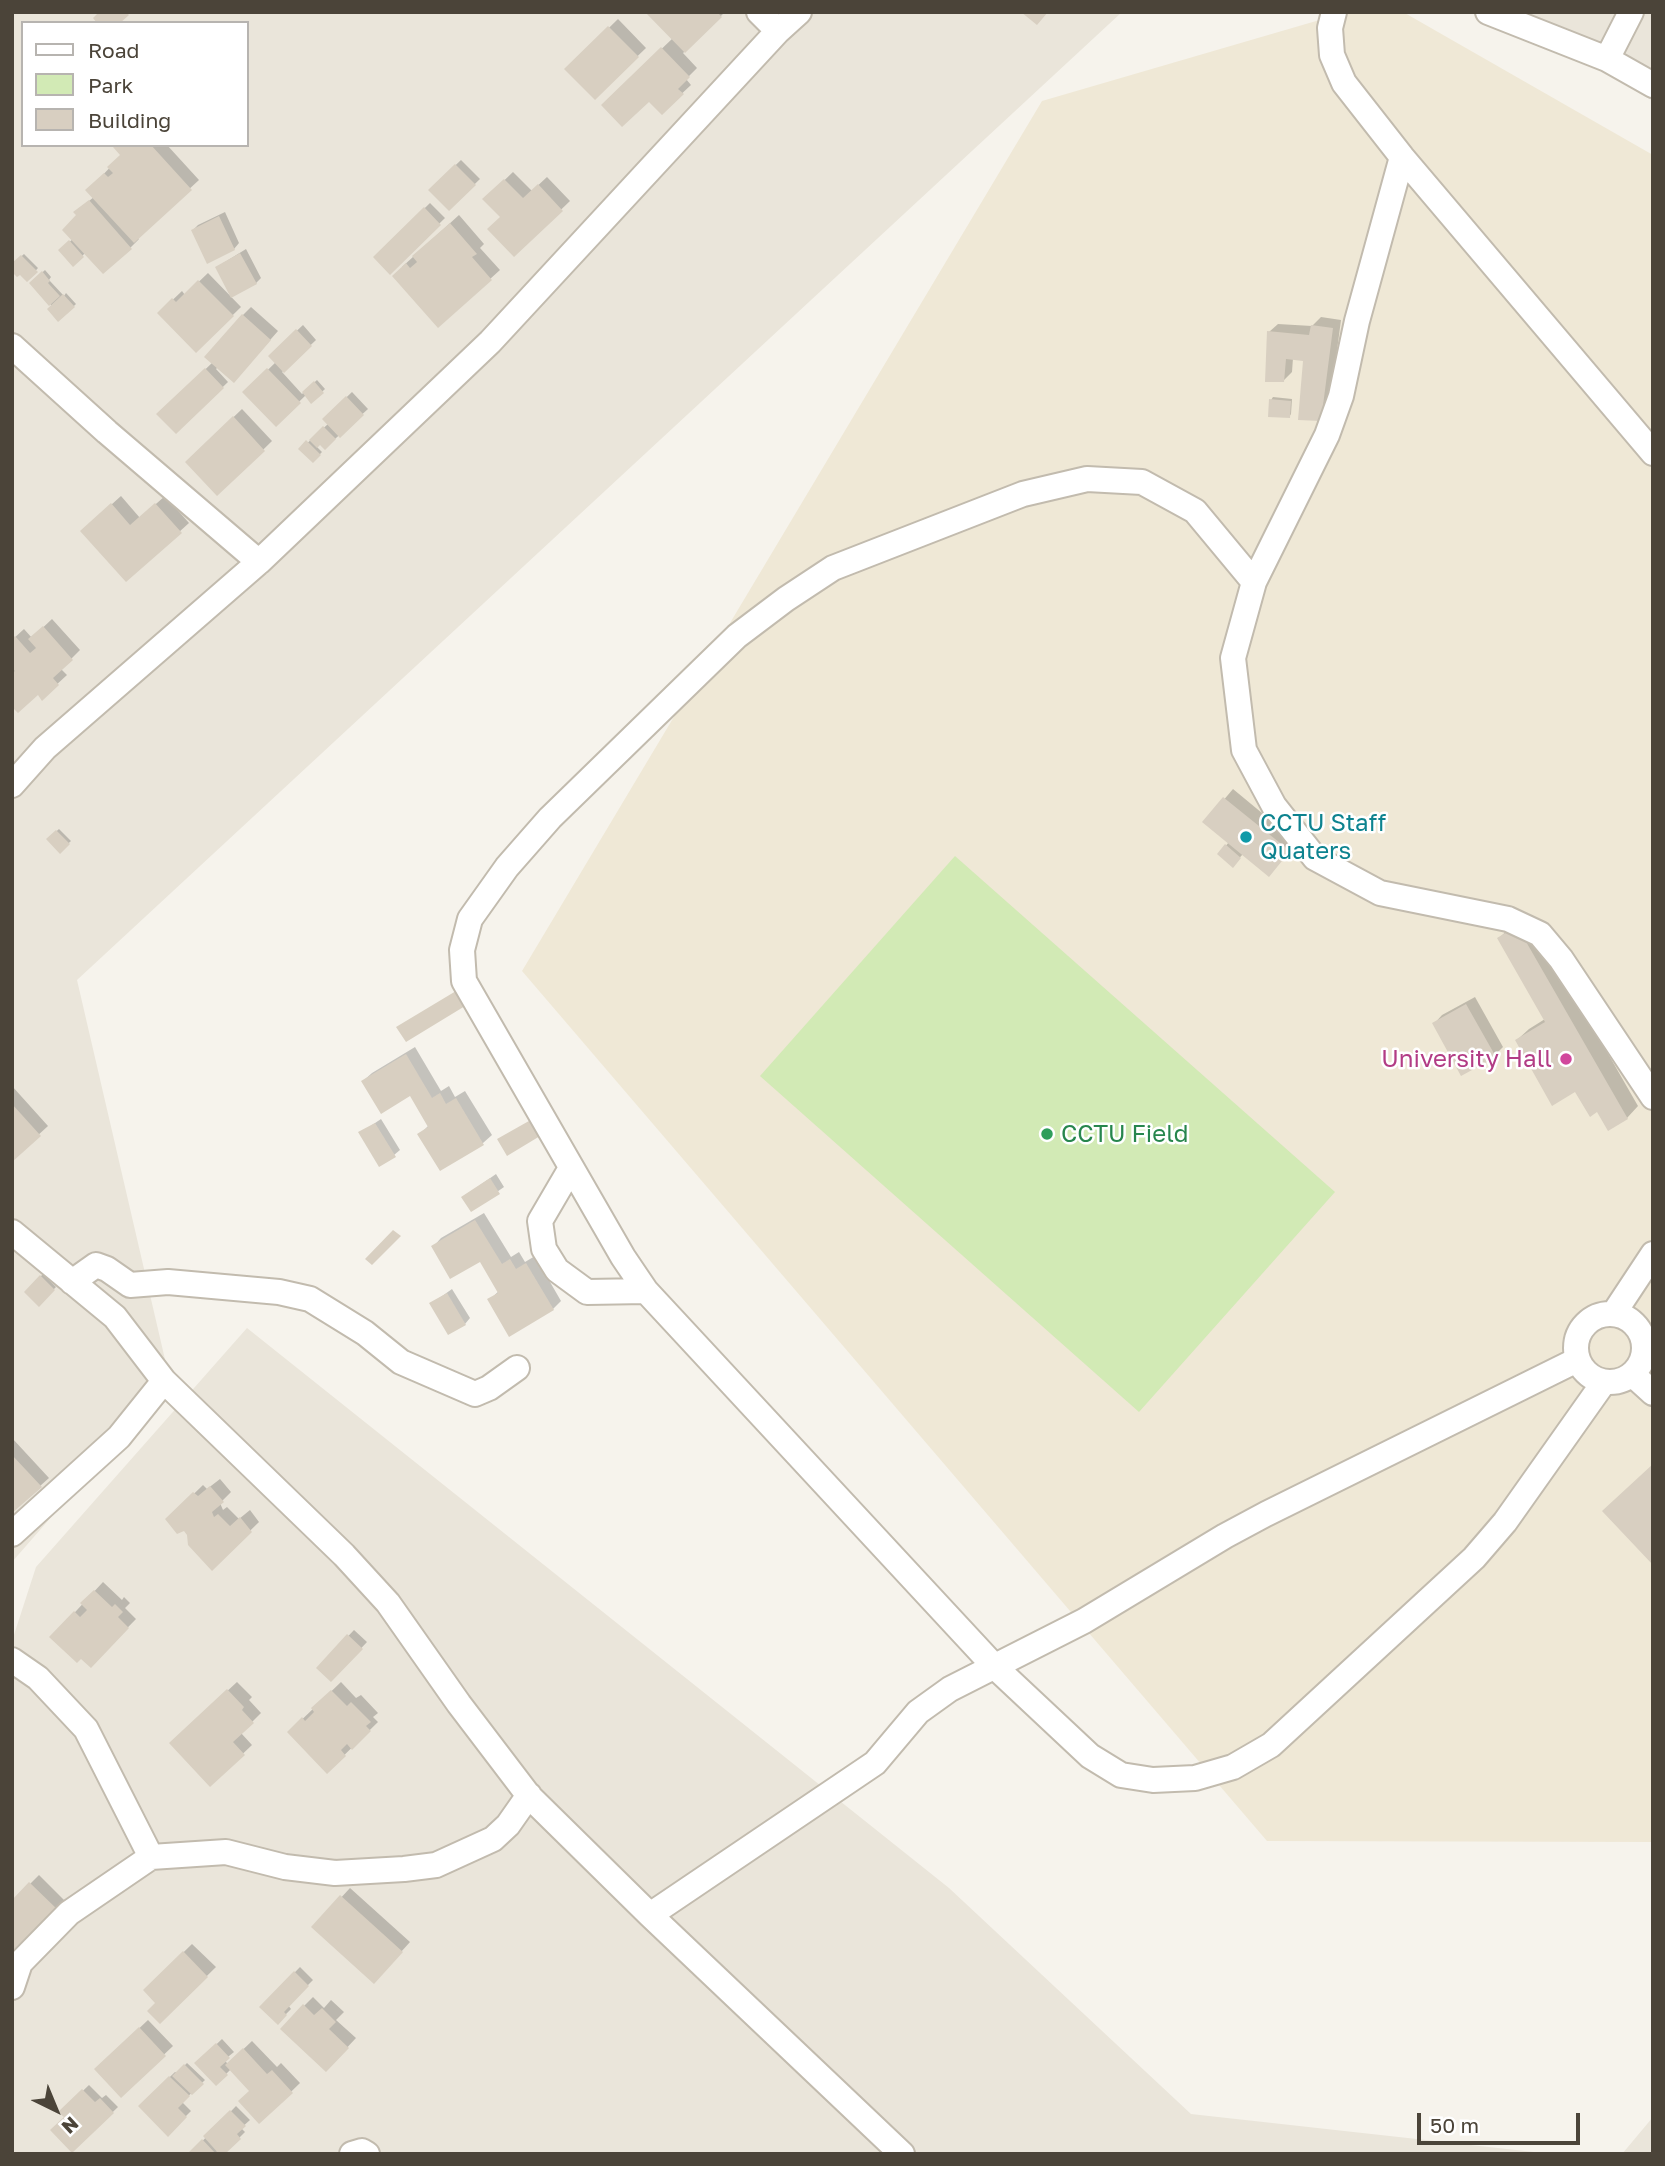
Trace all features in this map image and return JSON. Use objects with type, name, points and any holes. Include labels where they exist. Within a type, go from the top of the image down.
[{"type":"street","points":[[759,12],[778,31]]},
{"type":"street","points":[[12,785],[45,748],[259,562],[490,342],[778,31],[799,12]]},
{"type":"street","points":[[1334,12],[1330,28],[1332,55],[1344,83],[1402,157],[1653,453]]},
{"type":"street","points":[[1489,12],[1607,60],[1653,85]]},
{"type":"street","points":[[1607,60],[1631,12]]},
{"type":"street","points":[[1402,157],[1357,321],[1341,396],[1327,435],[1254,582],[1233,658],[1244,750],[1274,806],[1315,858],[1380,893],[1508,919],[1540,934],[1561,959],[1653,1097]]},
{"type":"street","points":[[12,346],[107,432],[259,562]]},
{"type":"street","points":[[1254,582],[1195,511],[1142,482],[1087,479],[1023,494],[833,568],[786,598],[737,636],[550,818],[506,867],[470,919],[462,950],[464,981],[623,1257],[646,1291],[994,1666],[1090,1756],[1121,1775],[1153,1780],[1195,1778],[1233,1767],[1272,1745],[1474,1558],[1504,1522],[1604,1382]]},
{"type":"street","points":[[571,1168],[540,1221],[544,1249],[557,1270],[587,1292],[646,1291]]},
{"type":"street","points":[[12,1232],[115,1317],[164,1381],[344,1555],[387,1603],[459,1704],[529,1795],[650,1915],[902,2154]]},
{"type":"street","points":[[1614,1313],[1653,1254]]},
{"type":"street","points":[[72,1282],[96,1265],[107,1269],[130,1285],[168,1282],[279,1292],[310,1299],[365,1333],[401,1362],[475,1394],[489,1388],[517,1368]]},
{"type":"street","points":[[1614,1313],[1637,1326],[1643,1338],[1644,1351],[1640,1364],[1632,1374],[1623,1380],[1604,1382],[1583,1371],[1575,1349],[1577,1337],[1591,1318],[1614,1313]]},
{"type":"street","points":[[650,1915],[875,1763],[918,1712],[950,1689],[1084,1621],[1266,1514],[1577,1360]]},
{"type":"street","points":[[1632,1374],[1653,1393]]},
{"type":"street","points":[[12,1534],[119,1437],[164,1381]]},
{"type":"street","points":[[12,1660],[38,1678],[86,1729],[151,1857]]},
{"type":"street","points":[[12,1987],[20,1963],[69,1913],[151,1857],[226,1852],[285,1867],[335,1873],[436,1865],[494,1839],[508,1825],[529,1795]]},
{"type":"street","points":[[352,2154],[362,2151],[367,2154]]},
{"type":"shaded area","points":[[12,12],[1122,12],[77,980],[170,1381],[12,1562]]},
{"type":"shaded area","points":[[1347,12],[1403,12],[1653,155],[1653,1842],[1267,1841],[522,971],[1042,101]]},
{"type":"shaded area","points":[[1501,12],[1653,12],[1653,101]]},
{"type":"shaded area","points":[[247,1328],[949,1888],[1191,2114],[1552,2154],[12,2154],[12,1641],[36,1567]]},
{"type":"shaded area","points":[[1653,2117],[1653,2154],[1622,2154]]},
{"type":"green space","name":"CCTU Field","points":[[955,856],[1335,1192],[1139,1412],[760,1076]]},
{"type":"building","points":[[99,12],[126,12],[129,15],[122,21],[95,21],[93,18]]},
{"type":"building","points":[[645,12],[717,12],[722,17],[685,53]]},
{"type":"building","points":[[1021,12],[1048,12],[1037,25]]},
{"type":"building","points":[[608,26],[639,57],[595,100],[564,69]]},
{"type":"building","points":[[661,47],[690,77],[678,89],[684,94],[662,115],[649,102],[622,127],[601,105]]},
{"type":"building","points":[[113,147],[153,147],[192,190],[134,243],[85,190],[104,173],[108,177],[113,173],[107,167],[120,155]]},
{"type":"building","points":[[455,164],[476,185],[449,211],[428,190]]},
{"type":"building","points":[[504,179],[523,198],[538,184],[563,211],[514,257],[487,229],[500,217],[482,199]]},
{"type":"building","points":[[89,200],[132,249],[103,274],[62,230],[76,215],[73,212]]},
{"type":"building","points":[[424,207],[441,225],[390,275],[373,257]]},
{"type":"building","points":[[219,216],[235,250],[207,264],[191,230]]},
{"type":"building","points":[[450,223],[477,254],[472,257],[492,280],[438,328],[392,276],[406,263],[410,268],[417,262],[412,256]]},
{"type":"building","points":[[69,240],[84,257],[73,267],[58,250]]},
{"type":"building","points":[[240,253],[257,284],[231,298],[215,267]]},
{"type":"building","points":[[21,255],[38,272],[27,282],[12,272],[12,263]]},
{"type":"building","points":[[42,271],[50,281],[48,283],[60,296],[49,306],[29,283]]},
{"type":"building","points":[[198,280],[234,316],[196,353],[157,313],[172,298],[176,302]]},
{"type":"building","points":[[63,294],[75,307],[58,322],[47,309]]},
{"type":"building","points":[[242,314],[271,340],[234,383],[204,357]]},
{"type":"building","points":[[1311,325],[1333,328],[1321,421],[1298,420],[1303,361],[1286,359],[1284,382],[1265,382],[1267,331],[1309,335]]},
{"type":"building","points":[[296,329],[312,346],[284,373],[268,356]]},
{"type":"building","points":[[205,368],[224,388],[176,434],[156,414]]},
{"type":"building","points":[[267,368],[301,403],[276,427],[242,392]]},
{"type":"building","points":[[314,381],[324,393],[311,404],[302,392]]},
{"type":"building","points":[[346,396],[364,415],[340,438],[322,419]]},
{"type":"building","points":[[1269,399],[1291,401],[1290,418],[1268,417]]},
{"type":"building","points":[[233,416],[265,451],[217,496],[185,462]]},
{"type":"building","points":[[323,426],[336,439],[325,450],[320,445],[317,448],[309,440]]},
{"type":"building","points":[[306,440],[321,455],[313,463],[298,449]]},
{"type":"building","points":[[111,503],[130,525],[155,503],[182,533],[126,582],[80,531]]},
{"type":"building","points":[[43,626],[73,660],[53,678],[59,685],[42,701],[38,695],[18,713],[12,707],[12,673],[15,671],[12,668],[12,639],[15,636],[30,653],[36,648],[28,639]]},
{"type":"building","name":"CCTU Staff Quaters","points":[[1223,797],[1290,851],[1269,877],[1202,822]]},
{"type":"building","points":[[56,830],[70,844],[60,854],[46,839]]},
{"type":"building","points":[[1225,844],[1241,858],[1233,868],[1217,854]]},
{"type":"building","points":[[1517,926],[1628,1119],[1608,1131],[1597,1112],[1590,1117],[1575,1092],[1552,1106],[1515,1040],[1545,1022],[1497,938]]},
{"type":"building","points":[[461,988],[470,1003],[406,1042],[396,1027]]},
{"type":"building","points":[[1466,1004],[1496,1057],[1461,1076],[1432,1023]]},
{"type":"building","points":[[406,1054],[432,1098],[440,1093],[446,1104],[456,1098],[484,1145],[440,1171],[417,1134],[428,1127],[410,1096],[381,1114],[361,1081]]},
{"type":"building","points":[[12,1104],[41,1136],[12,1162]]},
{"type":"building","points":[[536,1117],[545,1133],[507,1156],[497,1139]]},
{"type":"building","points":[[375,1123],[396,1157],[379,1167],[358,1132]]},
{"type":"building","points":[[490,1178],[500,1194],[471,1212],[461,1197]]},
{"type":"building","points":[[475,1220],[502,1264],[510,1259],[516,1269],[526,1263],[554,1310],[509,1337],[487,1299],[498,1293],[480,1262],[450,1279],[431,1246]]},
{"type":"building","points":[[393,1230],[401,1236],[372,1265],[365,1259]]},
{"type":"building","points":[[40,1275],[55,1290],[39,1307],[24,1292]]},
{"type":"building","points":[[447,1293],[466,1325],[448,1335],[429,1303]]},
{"type":"building","points":[[12,1455],[42,1487],[12,1513]]},
{"type":"building","points":[[1653,1464],[1653,1565],[1602,1511]]},
{"type":"building","points":[[210,1486],[224,1502],[212,1512],[214,1517],[218,1514],[230,1526],[240,1517],[252,1532],[212,1571],[188,1545],[184,1531],[177,1534],[165,1519],[193,1492],[198,1496]]},
{"type":"building","points":[[94,1590],[112,1607],[115,1604],[123,1612],[118,1617],[129,1628],[91,1668],[81,1659],[77,1663],[49,1637],[74,1611],[80,1617],[87,1610],[80,1603]]},
{"type":"building","points":[[347,1634],[363,1649],[331,1682],[316,1668]]},
{"type":"building","points":[[227,1689],[244,1707],[242,1710],[254,1723],[233,1742],[245,1755],[210,1787],[169,1743]]},
{"type":"building","points":[[331,1690],[347,1706],[351,1702],[371,1722],[366,1726],[371,1731],[352,1750],[347,1744],[341,1750],[346,1756],[327,1774],[287,1732],[302,1717],[305,1721],[314,1712],[311,1708]]},
{"type":"building","points":[[29,1882],[58,1910],[12,1958],[12,1900]]},
{"type":"building","points":[[340,1895],[403,1952],[374,1984],[311,1927]]},
{"type":"building","points":[[183,1951],[208,1977],[160,2024],[147,2011],[155,2003],[143,1990]]},
{"type":"building","points":[[294,1971],[309,1986],[284,2012],[287,2015],[278,2025],[259,2007]]},
{"type":"building","points":[[303,2004],[314,2015],[322,2008],[336,2022],[329,2029],[349,2048],[326,2072],[280,2029]]},
{"type":"building","points":[[139,2027],[166,2056],[121,2098],[94,2069]]},
{"type":"building","points":[[216,2043],[230,2058],[220,2067],[228,2075],[216,2086],[194,2063]]},
{"type":"building","points":[[243,2048],[267,2074],[272,2070],[293,2093],[259,2124],[238,2101],[249,2091],[225,2065]]},
{"type":"building","points":[[184,2064],[204,2084],[192,2095],[172,2076]]},
{"type":"building","points":[[169,2076],[190,2096],[178,2108],[187,2117],[168,2137],[138,2106]]},
{"type":"building","points":[[82,2089],[95,2102],[100,2098],[114,2113],[72,2153],[50,2130],[64,2117],[58,2112]]},
{"type":"building","points":[[230,2110],[246,2126],[237,2134],[241,2139],[225,2154],[219,2154],[203,2136]]},
{"type":"building","points":[[202,2139],[216,2154],[187,2154]]},
{"type":"place","name":"CCTU Staff Quaters","points":[[1246,837]]},
{"type":"place","name":"University Hall","points":[[1566,1059]]},
{"type":"place","name":"CCTU Field","points":[[1047,1134]]}]
